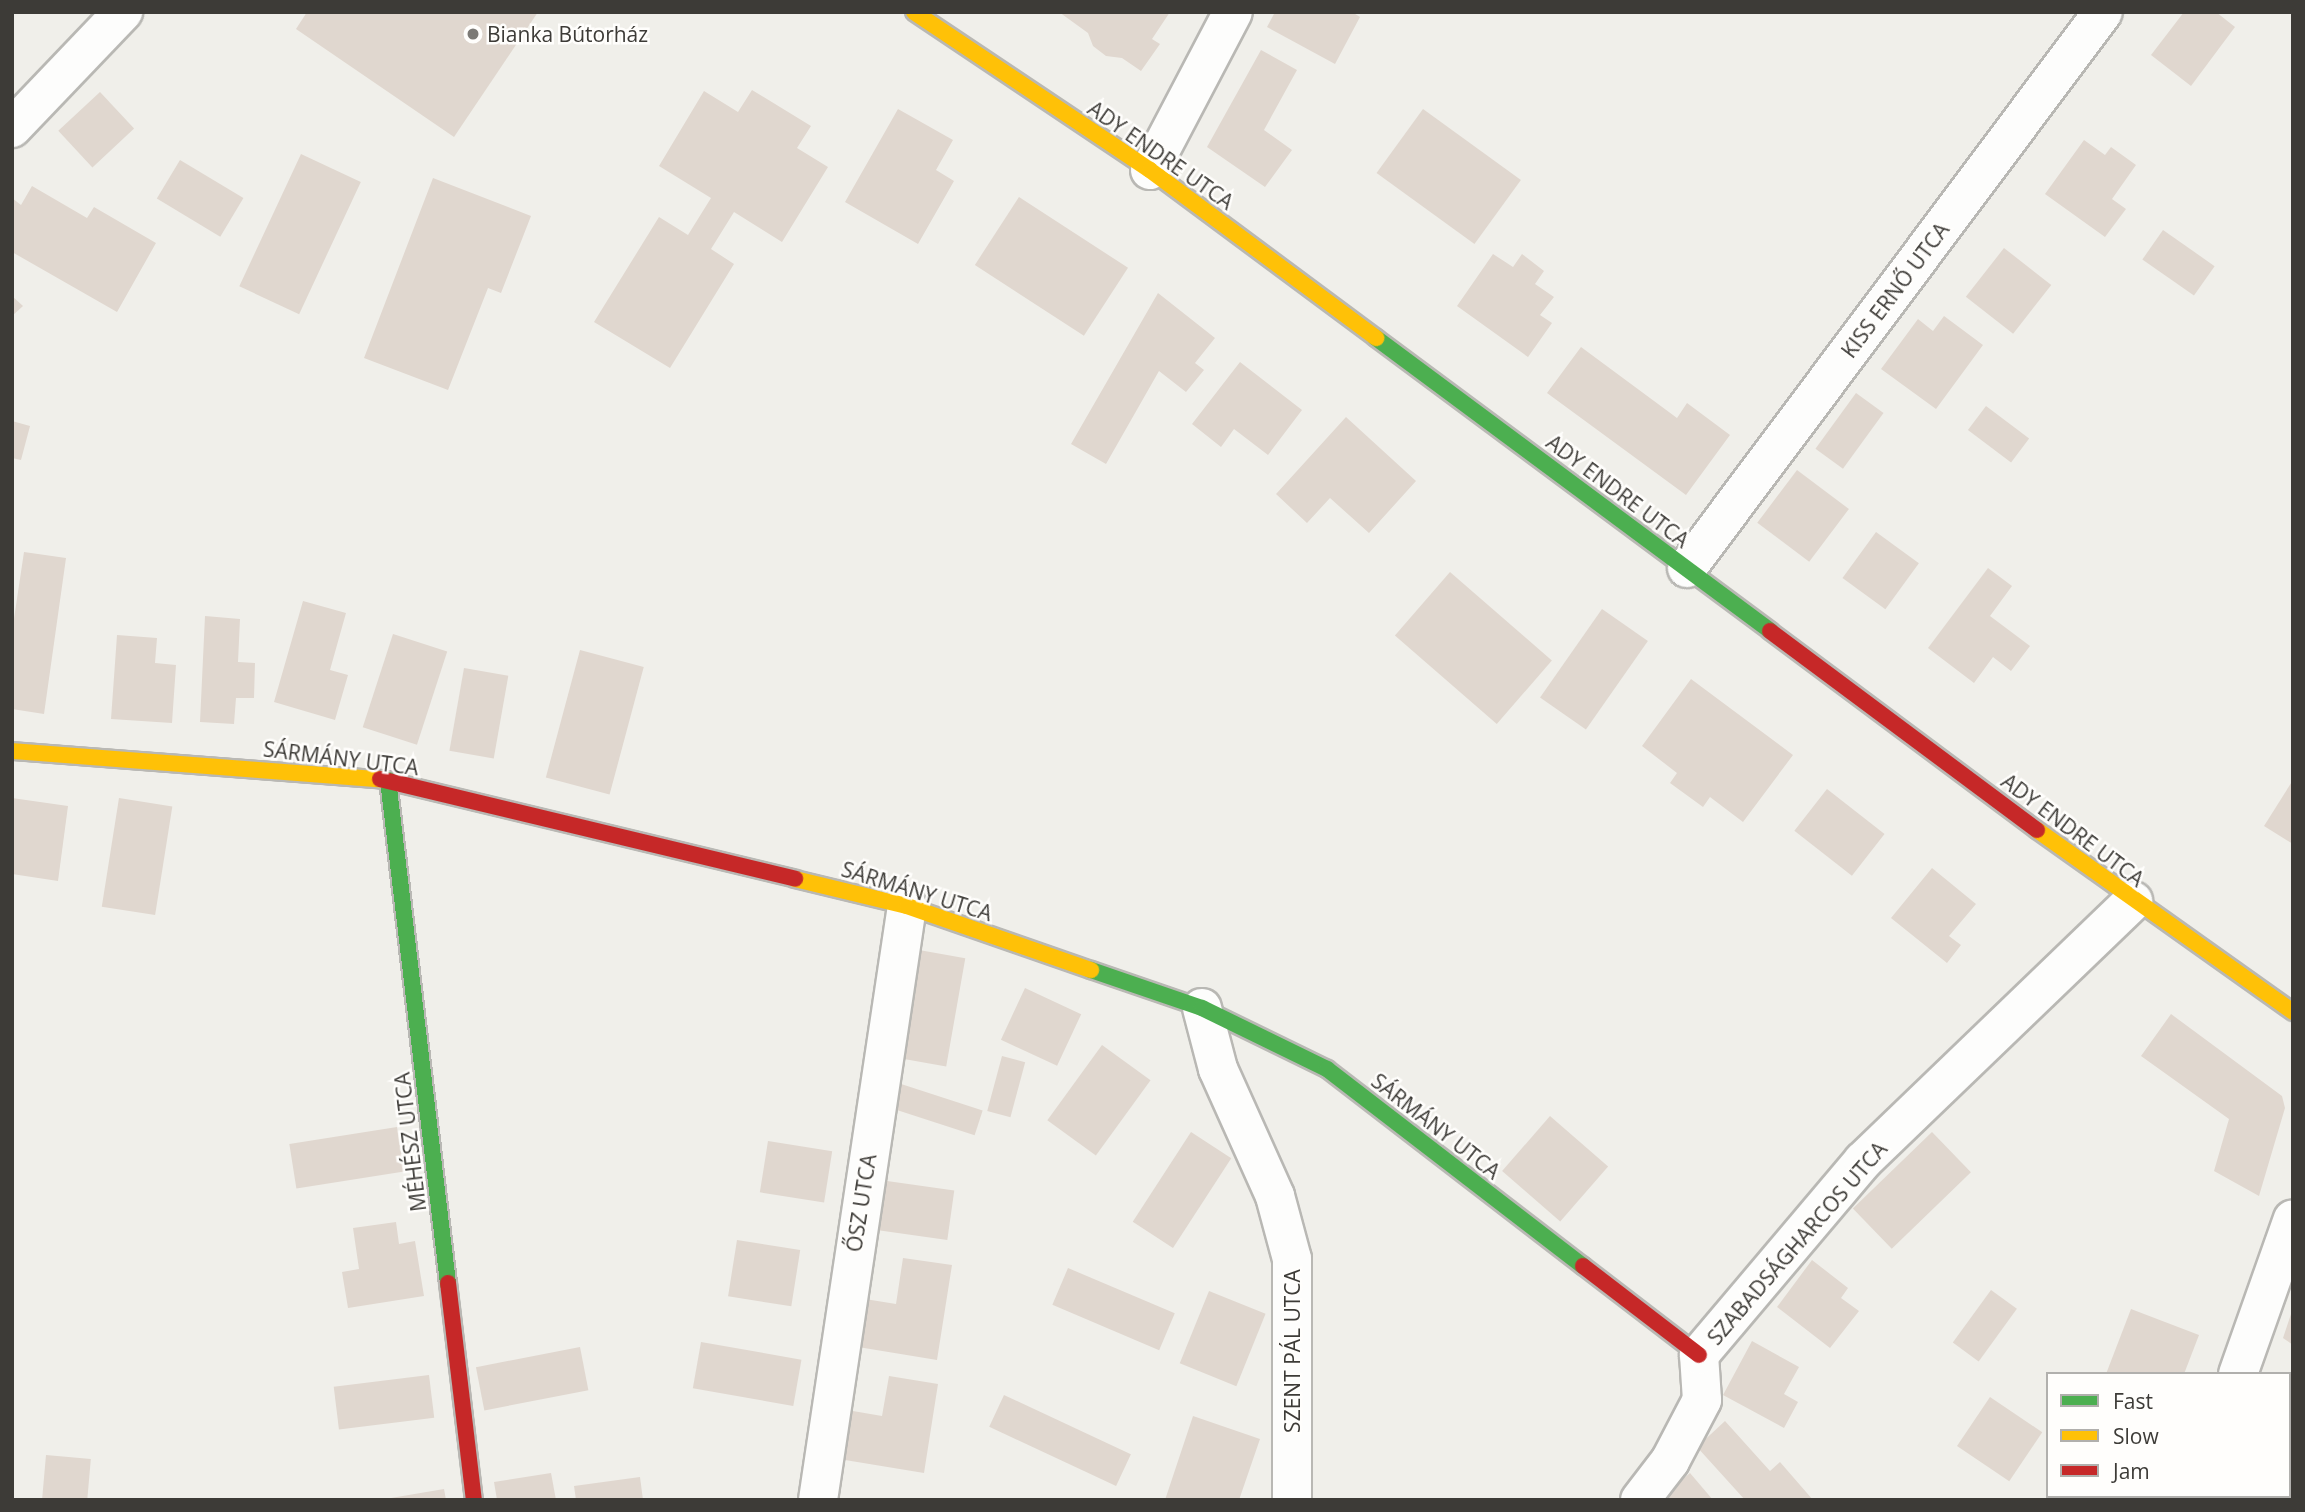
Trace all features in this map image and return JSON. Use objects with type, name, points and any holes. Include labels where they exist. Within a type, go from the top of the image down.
[{"type":"street","points":[[12,128],[122,12]]},
{"type":"street","name":"ADY ENDRE UTCA","points":[[914,12],[1150,170],[2133,901],[2293,1012]]},
{"type":"street","points":[[1150,170],[1233,12]]},
{"type":"street","name":"KISS ERNŐ UTCA","points":[[1687,568],[2103,12]]},
{"type":"street","name":"SÁRMÁNY UTCA","points":[[12,751],[388,780],[907,906],[1202,1008],[1327,1069],[1699,1355]]},
{"type":"street","name":"MÉHÉSZ UTCA","points":[[388,780],[474,1500]]},
{"type":"street","name":"SZABADSÁGHARCOS UTCA","points":[[1640,1500],[1670,1461],[1702,1400],[1699,1355],[1863,1161],[2133,901]]},
{"type":"street","name":"ŐSZ UTCA","points":[[818,1500],[907,906]]},
{"type":"street","name":"SZENT PÁL UTCA","points":[[1202,1008],[1218,1069],[1275,1196],[1292,1259],[1292,1500]]},
{"type":"street","points":[[2239,1372],[2293,1219]]},
{"type":"building","points":[[307,12],[538,12],[454,137],[296,29]]},
{"type":"building","points":[[1059,12],[1170,12],[1152,39],[1160,44],[1141,71],[1122,58],[1106,56],[1093,46],[1088,33]]},
{"type":"building","points":[[1275,12],[1352,12],[1360,17],[1335,64],[1267,27]]},
{"type":"building","points":[[2184,12],[2216,12],[2235,27],[2191,86],[2151,55]]},
{"type":"building","points":[[1261,50],[1297,70],[1264,130],[1292,150],[1265,187],[1207,147]]},
{"type":"building","points":[[752,90],[811,126],[797,148],[828,167],[782,242],[734,212],[711,249],[734,264],[670,368],[594,322],[659,217],[688,235],[711,198],[659,166],[704,91],[738,112]]},
{"type":"building","points":[[100,92],[134,129],[92,167],[58,131]]},
{"type":"building","points":[[898,109],[953,140],[936,170],[954,181],[918,244],[845,202]]},
{"type":"building","points":[[1423,109],[1521,180],[1474,244],[1377,173]]},
{"type":"building","points":[[2084,140],[2105,155],[2111,147],[2136,165],[2112,199],[2126,209],[2105,237],[2045,194]]},
{"type":"building","points":[[301,154],[361,182],[299,314],[239,286]]},
{"type":"building","points":[[180,160],[243,198],[220,237],[157,199]]},
{"type":"building","points":[[433,178],[531,216],[501,293],[488,288],[448,390],[364,358]]},
{"type":"building","points":[[32,186],[87,218],[94,207],[156,243],[117,312],[12,252],[12,198],[21,205]]},
{"type":"building","points":[[1019,197],[1128,268],[1084,336],[975,265]]},
{"type":"building","points":[[2163,230],[2215,266],[2194,296],[2142,259]]},
{"type":"building","points":[[2004,248],[2051,285],[2013,334],[1966,297]]},
{"type":"building","points":[[1493,254],[1513,267],[1522,254],[1544,271],[1535,284],[1554,297],[1540,315],[1552,323],[1528,357],[1457,306]]},
{"type":"building","points":[[1158,293],[1215,338],[1195,363],[1204,370],[1186,392],[1159,371],[1106,464],[1071,444]]},
{"type":"building","points":[[12,296],[23,306],[12,316]]},
{"type":"building","points":[[1944,316],[1983,345],[1936,409],[1881,369],[1918,319],[1933,331]]},
{"type":"building","points":[[1581,347],[1677,418],[1687,403],[1730,435],[1686,495],[1547,393]]},
{"type":"building","points":[[1240,362],[1302,410],[1268,455],[1234,429],[1221,447],[1192,424]]},
{"type":"building","points":[[1856,393],[1884,413],[1843,469],[1815,449]]},
{"type":"building","points":[[1986,406],[2029,438],[2011,462],[1968,430]]},
{"type":"building","points":[[1346,417],[1416,481],[1369,533],[1330,498],[1307,523],[1276,494]]},
{"type":"building","points":[[12,421],[30,426],[21,460],[12,458]]},
{"type":"building","points":[[1797,470],[1849,509],[1809,562],[1757,523]]},
{"type":"building","points":[[1876,532],[1919,563],[1885,609],[1842,578]]},
{"type":"building","points":[[24,552],[66,558],[44,714],[12,709],[12,632]]},
{"type":"building","points":[[1988,568],[2012,586],[1990,616],[2030,646],[2011,671],[1993,657],[1974,683],[1928,648]]},
{"type":"building","points":[[1450,572],[1552,661],[1497,724],[1395,635]]},
{"type":"building","points":[[303,601],[346,613],[330,670],[348,675],[335,720],[274,702]]},
{"type":"building","points":[[1602,609],[1648,641],[1586,730],[1540,697]]},
{"type":"building","points":[[205,616],[240,619],[238,662],[255,663],[254,698],[236,698],[234,724],[200,722]]},
{"type":"building","points":[[393,634],[447,652],[417,745],[363,727]]},
{"type":"building","points":[[117,635],[157,638],[155,663],[176,665],[172,723],[111,719]]},
{"type":"building","points":[[580,650],[644,667],[610,795],[546,778]]},
{"type":"building","points":[[464,668],[508,676],[494,759],[449,751]]},
{"type":"building","points":[[1691,679],[1793,755],[1743,822],[1710,797],[1703,807],[1670,783],[1677,773],[1642,746]]},
{"type":"building","points":[[2293,780],[2293,844],[2264,826]]},
{"type":"building","points":[[1827,789],[1885,834],[1852,876],[1794,831]]},
{"type":"building","points":[[12,798],[68,806],[58,881],[12,874]]},
{"type":"building","points":[[119,798],[172,806],[155,915],[102,907]]},
{"type":"building","points":[[1932,868],[1976,904],[1949,936],[1961,945],[1947,963],[1891,918]]},
{"type":"building","points":[[919,950],[965,958],[946,1066],[900,1058]]},
{"type":"building","points":[[1025,988],[1081,1014],[1057,1066],[1001,1040]]},
{"type":"building","points":[[2171,1014],[2282,1096],[2285,1108],[2259,1196],[2214,1171],[2229,1119],[2141,1056]]},
{"type":"building","points":[[1102,1045],[1151,1080],[1096,1156],[1047,1120]]},
{"type":"building","points":[[1002,1056],[1025,1062],[1010,1117],[987,1111]]},
{"type":"building","points":[[898,1083],[983,1111],[975,1135],[890,1108]]},
{"type":"building","points":[[1550,1116],[1608,1167],[1560,1222],[1502,1171]]},
{"type":"building","points":[[397,1127],[404,1171],[296,1188],[289,1144]]},
{"type":"building","points":[[1191,1132],[1231,1158],[1173,1248],[1133,1222]]},
{"type":"building","points":[[1932,1132],[1971,1172],[1892,1249],[1853,1208]]},
{"type":"building","points":[[768,1141],[832,1151],[824,1203],[760,1192]]},
{"type":"building","points":[[880,1180],[954,1190],[947,1240],[873,1230]]},
{"type":"building","points":[[396,1222],[399,1244],[415,1241],[424,1296],[348,1308],[342,1272],[359,1269],[353,1228]]},
{"type":"building","points":[[737,1240],[800,1250],[791,1306],[728,1296]]},
{"type":"building","points":[[903,1258],[952,1265],[937,1360],[858,1347],[865,1299],[896,1304]]},
{"type":"building","points":[[1812,1260],[1848,1288],[1841,1298],[1859,1311],[1830,1348],[1777,1307]]},
{"type":"building","points":[[1068,1268],[1175,1313],[1159,1350],[1052,1305]]},
{"type":"building","points":[[1991,1290],[2017,1309],[1979,1361],[1953,1343]]},
{"type":"building","points":[[1209,1291],[1266,1314],[1236,1386],[1180,1363]]},
{"type":"building","points":[[2293,1308],[2293,1345],[2283,1338]]},
{"type":"building","points":[[2131,1309],[2199,1335],[2185,1372],[2107,1372]]},
{"type":"building","points":[[1752,1341],[1799,1367],[1784,1394],[1798,1402],[1784,1428],[1723,1395]]},
{"type":"building","points":[[701,1342],[801,1360],[793,1406],[693,1388]]},
{"type":"building","points":[[580,1347],[588,1390],[484,1410],[476,1367]]},
{"type":"building","points":[[429,1375],[434,1418],[339,1429],[334,1387]]},
{"type":"building","points":[[889,1376],[938,1384],[924,1473],[839,1459],[847,1410],[882,1416]]},
{"type":"building","points":[[1004,1395],[1131,1454],[1116,1486],[989,1427]]},
{"type":"building","points":[[1990,1397],[2042,1432],[2009,1481],[1957,1446]]},
{"type":"building","points":[[1193,1416],[1260,1439],[1239,1500],[1165,1500]]},
{"type":"building","points":[[1725,1421],[1770,1471],[1780,1462],[1813,1500],[1745,1500],[1697,1447]]},
{"type":"building","points":[[2293,1431],[2293,1473],[2291,1472]]},
{"type":"building","points":[[46,1455],[91,1459],[87,1500],[42,1500]]},
{"type":"building","points":[[551,1473],[556,1500],[497,1500],[494,1482]]},
{"type":"building","points":[[1690,1473],[1713,1500],[1662,1500],[1661,1498]]},
{"type":"building","points":[[640,1477],[643,1500],[576,1500],[574,1486]]},
{"type":"building","points":[[444,1489],[446,1500],[391,1500],[391,1498]]},
{"type":"traffic: fast","points":[[1376,338],[1770,631]]},
{"type":"traffic: fast","points":[[388,780],[448,1283]]},
{"type":"traffic: fast","points":[[1091,970],[1202,1008],[1327,1069],[1583,1266]]},
{"type":"traffic: slow","points":[[914,12],[1150,170],[1376,338]]},
{"type":"traffic: slow","points":[[12,751],[380,779]]},
{"type":"traffic: slow","points":[[2037,830],[2293,1012]]},
{"type":"traffic: slow","points":[[795,879],[907,906],[1091,970]]},
{"type":"traffic: jam","points":[[1770,631],[2037,830]]},
{"type":"traffic: jam","points":[[380,779],[795,879]]},
{"type":"traffic: jam","points":[[1583,1266],[1699,1355]]},
{"type":"traffic: jam","points":[[448,1283],[474,1500]]},
{"type":"place","name":"Bianka Bútorház","points":[[473,34]]}]
